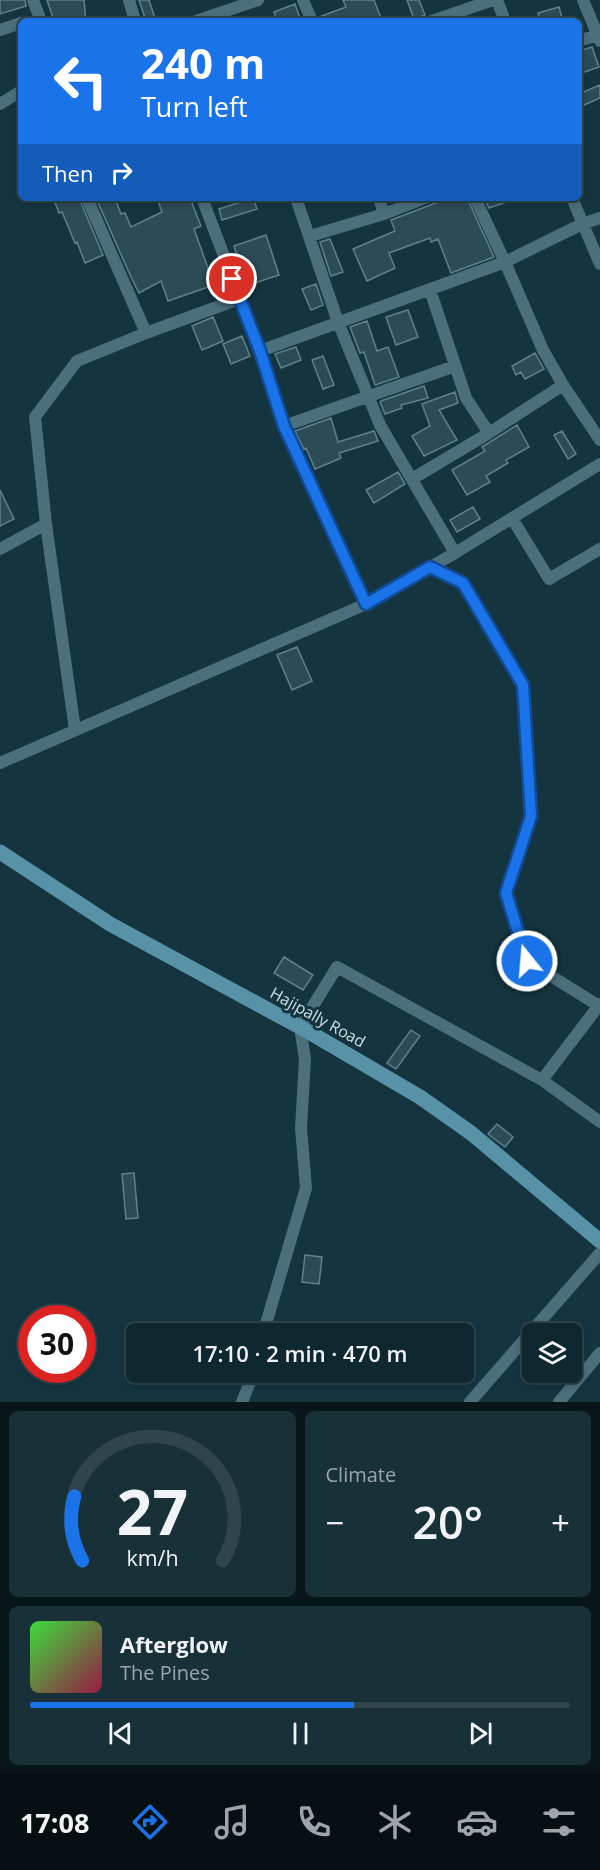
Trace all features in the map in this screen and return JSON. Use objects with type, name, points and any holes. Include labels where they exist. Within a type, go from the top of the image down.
[{"type":"street","points":[[33,0],[40,18]]},
{"type":"street","points":[[129,0],[134,18]]},
{"type":"street","points":[[226,16],[258,0]]},
{"type":"street","points":[[303,0],[311,18]]},
{"type":"street","points":[[441,18],[493,0]]},
{"type":"street","points":[[497,0],[505,18]]},
{"type":"street","points":[[582,40],[599,37],[583,0]]},
{"type":"street","points":[[0,30],[18,24]]},
{"type":"street","points":[[0,104],[18,93]]},
{"type":"street","points":[[88,201],[146,333]]},
{"type":"street","points":[[203,201],[260,351],[284,426],[366,604]]},
{"type":"street","points":[[297,201],[338,322],[380,425],[455,553]]},
{"type":"street","points":[[379,201],[384,214]]},
{"type":"street","points":[[310,236],[384,214],[417,201]]},
{"type":"street","points":[[476,201],[543,350],[600,440]]},
{"type":"street","points":[[574,201],[600,264]]},
{"type":"street","points":[[260,351],[505,262],[582,224],[600,218]]},
{"type":"street","points":[[430,290],[466,398],[489,434]]},
{"type":"street","points":[[75,730],[46,524],[35,417],[77,361],[239,299]]},
{"type":"street","points":[[284,426],[455,366]]},
{"type":"street","points":[[412,479],[489,434],[564,385]]},
{"type":"street","points":[[0,763],[366,604],[455,553],[600,464]]},
{"type":"street","points":[[512,518],[549,579],[600,549]]},
{"type":"street","points":[[0,549],[46,524]]},
{"type":"street","points":[[430,567],[463,583],[523,685],[531,816],[506,893],[527,961],[599,1005],[542,1080]]},
{"type":"street","name":"Hajipally Road","points":[[0,852],[110,924],[386,1075],[457,1122],[600,1241]]},
{"type":"street","points":[[266,1323],[306,1188],[302,1128],[305,1059],[300,1027],[337,968],[542,1080],[600,1122]]},
{"type":"street","points":[[470,1402],[600,1253]]},
{"type":"street","points":[[559,1402],[600,1353]]},
{"type":"street","points":[[242,1402],[250,1383]]},
{"type":"building","points":[[0,0],[25,0],[26,6],[0,14]]},
{"type":"building","points":[[47,0],[84,0],[86,18],[53,18]]},
{"type":"building","points":[[139,0],[149,0],[155,18],[145,18]]},
{"type":"building","points":[[343,0],[374,0],[381,18],[319,18],[346,7]]},
{"type":"building","points":[[407,0],[419,0],[425,15],[414,18]]},
{"type":"building","points":[[295,4],[300,18],[276,18],[274,12]]},
{"type":"building","points":[[559,7],[562,18],[539,18],[538,13]]},
{"type":"building","points":[[592,47],[599,67],[582,73],[582,50]]},
{"type":"building","points":[[600,85],[600,98],[584,105],[582,93]]},
{"type":"building","points":[[54,201],[80,201],[103,255],[85,263],[62,212],[59,213]]},
{"type":"building","points":[[97,201],[116,201],[121,214],[125,213],[131,227],[162,212],[158,201],[191,201],[201,226],[194,229],[214,285],[168,301],[161,281],[139,293]]},
{"type":"building","points":[[244,201],[254,201],[257,209],[222,220],[219,209]]},
{"type":"building","points":[[441,201],[468,201],[494,257],[451,273],[438,239],[431,242],[430,238],[389,253],[395,268],[367,281],[353,249],[395,231],[391,220]]},
{"type":"building","points":[[486,201],[509,201],[489,208]]},
{"type":"building","points":[[266,235],[279,275],[246,286],[234,246]]},
{"type":"building","points":[[330,239],[343,272],[331,276],[320,242]]},
{"type":"building","points":[[316,284],[323,305],[311,310],[302,289]]},
{"type":"building","points":[[408,310],[418,337],[396,345],[386,317]]},
{"type":"building","points":[[213,317],[223,341],[202,350],[192,326]]},
{"type":"building","points":[[367,321],[377,351],[388,347],[399,377],[375,385],[364,352],[360,353],[350,327]]},
{"type":"building","points":[[242,336],[250,356],[231,364],[223,344]]},
{"type":"building","points":[[296,347],[301,360],[281,368],[275,354]]},
{"type":"building","points":[[535,353],[544,369],[525,379],[521,372],[516,375],[512,366]]},
{"type":"building","points":[[323,356],[334,385],[323,389],[312,360]]},
{"type":"building","points":[[424,386],[428,398],[401,405],[402,408],[385,414],[381,401]]},
{"type":"building","points":[[455,392],[458,403],[439,410],[457,440],[424,456],[412,436],[430,426],[422,404]]},
{"type":"building","points":[[331,418],[338,442],[374,431],[378,441],[339,453],[341,458],[315,469],[306,448],[304,449],[295,431]]},
{"type":"building","points":[[517,425],[529,447],[506,460],[508,463],[486,476],[490,482],[467,495],[452,470],[485,451],[482,447]]},
{"type":"building","points":[[562,431],[576,454],[568,459],[554,435]]},
{"type":"building","points":[[398,472],[405,484],[374,503],[366,490]]},
{"type":"building","points":[[0,490],[14,519],[0,526]]},
{"type":"building","points":[[473,507],[480,519],[457,532],[450,520]]},
{"type":"building","points":[[297,647],[312,681],[292,690],[277,655]]},
{"type":"building","points":[[284,957],[313,975],[303,990],[274,973]]},
{"type":"building","points":[[411,1030],[420,1036],[396,1069],[387,1063]]},
{"type":"building","points":[[497,1124],[513,1137],[505,1147],[488,1134]]},
{"type":"building","points":[[134,1173],[138,1218],[126,1219],[122,1174]]},
{"type":"building","points":[[305,1255],[322,1257],[319,1284],[302,1282]]},
{"type":"route","points":[[232,279],[260,351],[284,426],[366,604],[430,567],[463,583],[523,685],[531,816],[506,893],[527,961]]}]
